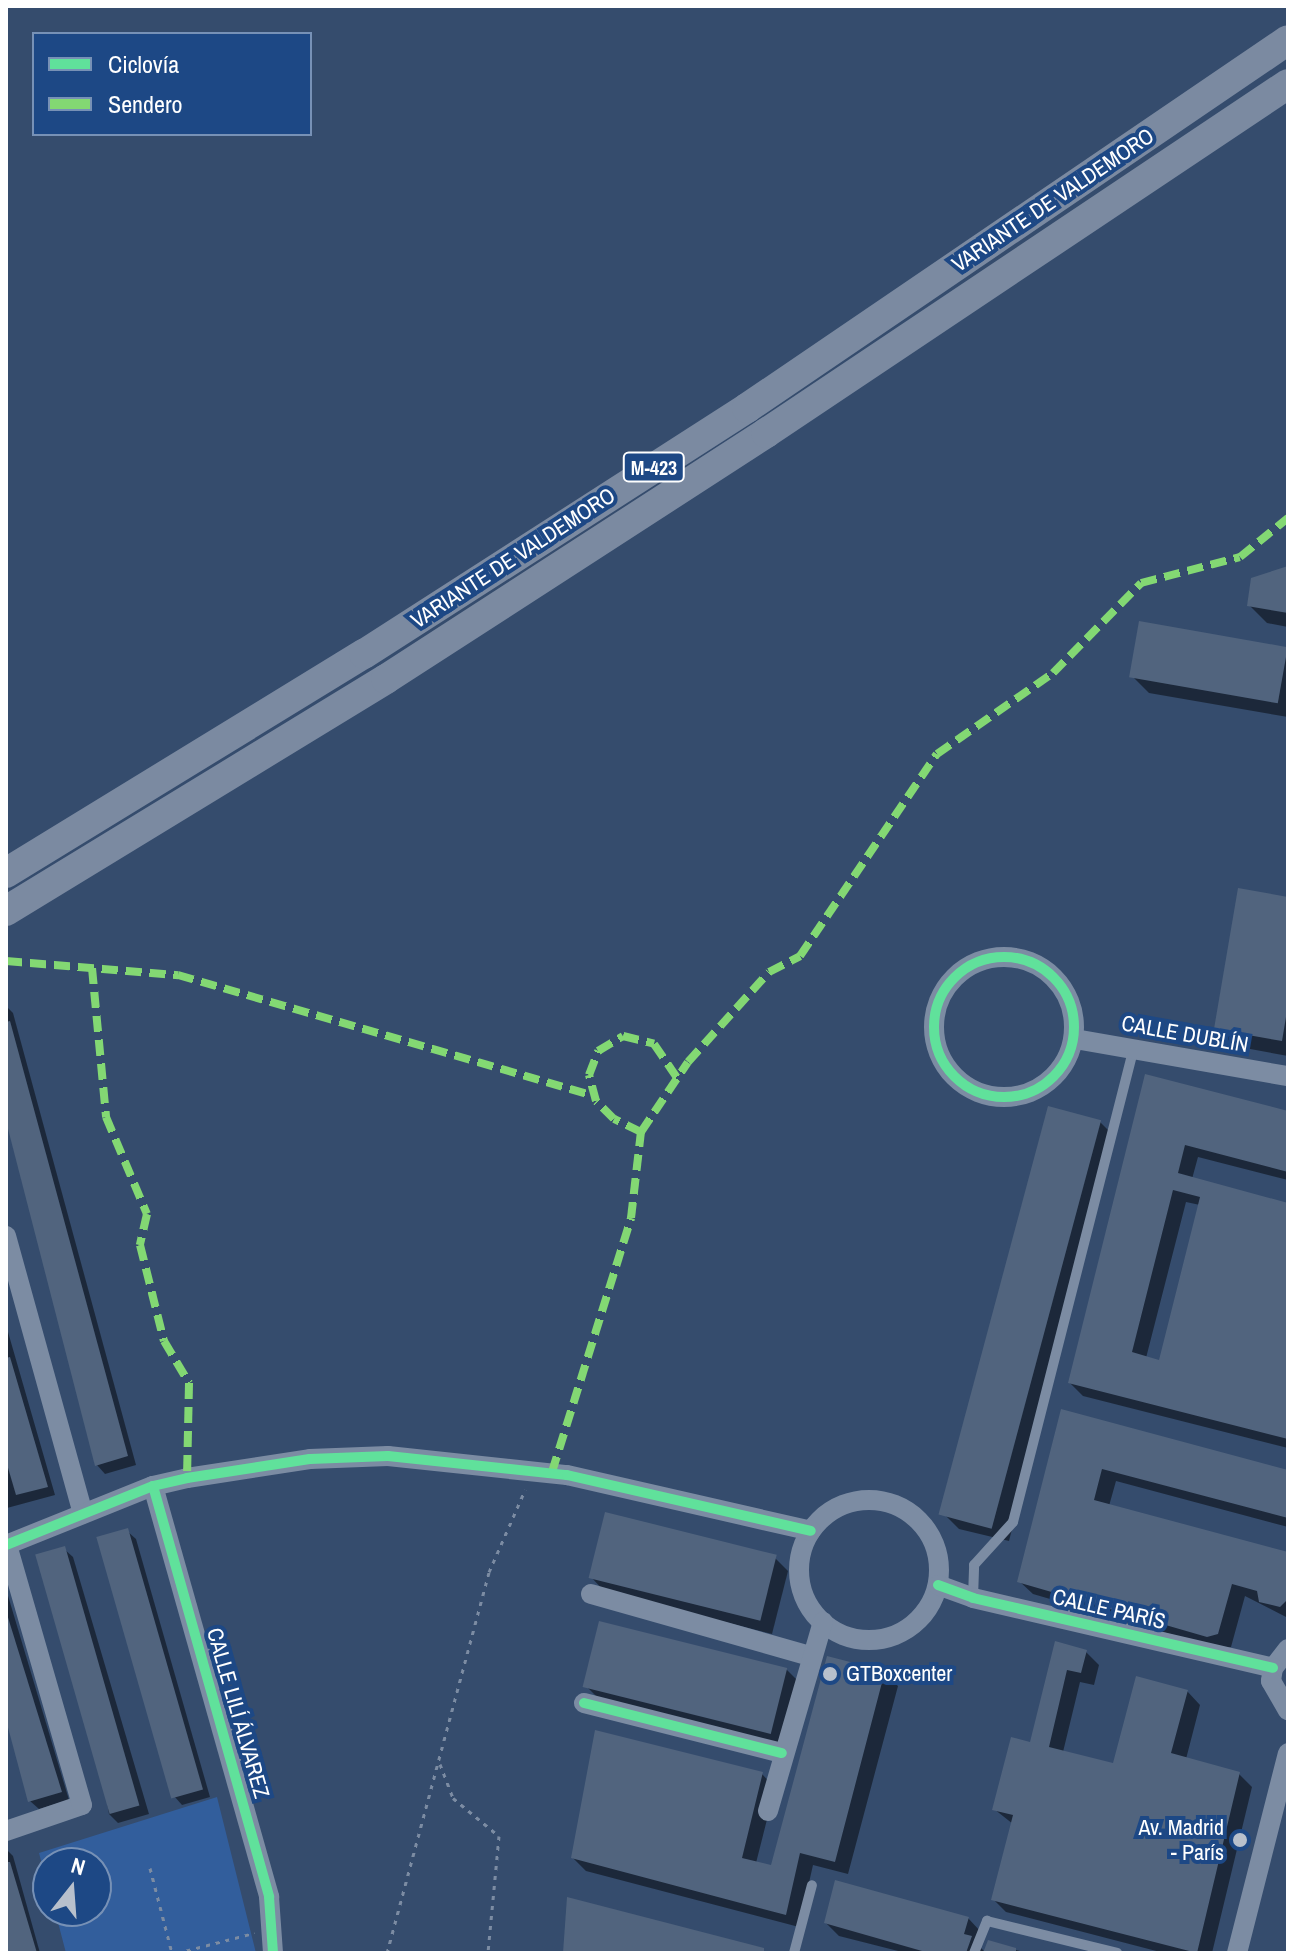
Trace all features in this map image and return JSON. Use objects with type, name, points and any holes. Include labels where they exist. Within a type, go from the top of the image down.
[{"type":"main road","name":"VARIANTE DE VALDEMORO","points":[[6,873],[364,654],[747,408],[1288,40]]},
{"type":"main road","name":"VARIANTE DE VALDEMORO","points":[[6,911],[386,679],[766,433],[1288,84]]},
{"type":"street","points":[[1000,956],[1031,961],[1057,979],[1073,1007],[1075,1039],[1063,1068],[1039,1089],[1009,1098],[977,1093],[951,1075],[935,1047],[934,1015],[945,986],[969,964],[1000,956]]},
{"type":"street","name":"CALLE DUBLÍN","points":[[1075,1039],[1288,1076]]},
{"type":"street","points":[[6,1236],[83,1513]]},
{"type":"street","points":[[6,1831],[82,1805],[6,1545],[153,1486],[310,1459],[388,1456],[534,1469],[811,1531]]},
{"type":"street","name":"CALLE LILÍ ÁLVAREZ","points":[[153,1486],[269,1897],[273,1953]]},
{"type":"street","points":[[855,1502],[887,1502],[907,1511],[934,1543],[938,1585],[918,1621],[891,1636],[860,1639],[823,1622],[810,1607],[799,1569],[811,1531],[825,1515],[855,1502]]},
{"type":"street","name":"CALLE PARÍS","points":[[938,1585],[973,1598],[1273,1668]]},
{"type":"street","points":[[591,1594],[810,1656]]},
{"type":"street","points":[[768,1811],[810,1656],[823,1622]]},
{"type":"street","points":[[1288,1649],[1273,1668],[1272,1688],[1288,1711]]},
{"type":"street","points":[[584,1703],[782,1753]]},
{"type":"street","points":[[1237,1953],[1288,1753]]},
{"type":"lane","points":[[973,1598],[974,1565],[1013,1522],[1133,1050]]},
{"type":"lane","points":[[794,1953],[812,1885]]},
{"type":"lane","points":[[974,1953],[987,1921],[1117,1953]]},
{"type":"path","points":[[387,1953],[489,1572],[534,1469]]},
{"type":"path","points":[[440,1764],[453,1798],[499,1836],[488,1953]]},
{"type":"path","points":[[150,1868],[175,1953],[273,1928]]},
{"type":"shaded area","points":[[217,1797],[256,1953],[66,1953],[59,1927],[112,1927],[112,1847],[58,1847]]},
{"type":"building","points":[[1288,566],[1288,613],[1247,606],[1251,578]]},
{"type":"building","points":[[1139,621],[1288,647],[1278,703],[1129,677]]},
{"type":"building","points":[[1238,888],[1288,897],[1288,1005],[1282,1041],[1214,1029]]},
{"type":"building","points":[[10,1021],[128,1456],[95,1466],[6,1121],[6,1022]]},
{"type":"building","points":[[1145,1074],[1288,1111],[1288,1172],[1185,1145],[1178,1173],[1288,1203],[1288,1439],[1068,1383]],"holes":[[[1173,1190],[1200,1197],[1159,1360],[1132,1352]]]},
{"type":"building","points":[[1048,1106],[1101,1120],[992,1529],[939,1515]]},
{"type":"building","points":[[10,1357],[48,1487],[16,1495],[6,1461],[6,1358]]},
{"type":"building","points":[[1061,1409],[1288,1470],[1288,1518],[1102,1469],[1094,1500],[1288,1552],[1287,1600],[1280,1607],[1259,1602],[1257,1591],[1232,1584],[1218,1634],[1207,1637],[1017,1582]]},
{"type":"building","points":[[605,1512],[777,1555],[760,1621],[589,1578]]},
{"type":"building","points":[[128,1528],[203,1789],[171,1799],[96,1537]]},
{"type":"building","points":[[65,1546],[139,1806],[110,1814],[35,1555]]},
{"type":"building","points":[[6,1611],[62,1792],[28,1802],[6,1720]]},
{"type":"building","points":[[599,1621],[787,1668],[771,1734],[583,1687]]},
{"type":"building","points":[[1055,1641],[1087,1650],[1081,1673],[1067,1670],[1049,1747],[1113,1763],[1136,1676],[1188,1690],[1171,1753],[1240,1772],[1197,1953],[991,1900],[1013,1815],[992,1810],[1011,1737],[1030,1742]]},
{"type":"building","points":[[827,1656],[885,1671],[835,1862],[800,1853],[786,1915],[571,1858],[595,1730],[763,1772],[742,1858],[771,1865]]},
{"type":"building","points":[[6,1862],[10,1862],[37,1953],[6,1953]]},
{"type":"building","points":[[835,1880],[969,1917],[964,1934],[972,1936],[966,1953],[929,1953],[824,1923]]},
{"type":"building","points":[[567,1897],[764,1948],[764,1953],[563,1953]]},
{"type":"building","points":[[988,1940],[1016,1948],[1016,1953],[983,1953]]},
{"type":"marked path","points":[[552,1472],[631,1218],[641,1132],[688,1062],[769,972],[800,956],[937,754],[1053,673],[1141,583],[1240,557],[1288,518]]},
{"type":"marked path","points":[[6,961],[178,975],[594,1096]]},
{"type":"marked path","points":[[92,968],[106,1117],[147,1214],[140,1245],[164,1341],[189,1383],[187,1478]]},
{"type":"marked path","points":[[641,1132],[614,1119],[596,1101],[589,1075],[598,1051],[623,1036],[654,1044],[678,1079]]},
{"type":"cycle path","points":[[1004,957],[1031,962],[1054,977],[1069,1000],[1074,1027],[1069,1054],[1054,1077],[1031,1092],[1004,1097],[977,1092],[954,1077],[939,1054],[934,1027],[939,1000],[954,977],[977,962],[1004,957]]},
{"type":"cycle path","points":[[6,1545],[153,1486],[187,1478],[310,1459],[388,1456],[567,1475],[811,1531]]},
{"type":"cycle path","points":[[153,1486],[269,1897],[273,1953]]},
{"type":"cycle path","points":[[938,1585],[973,1598],[1273,1668]]},
{"type":"cycle path","points":[[584,1703],[782,1753]]},
{"type":"place","name":"GTBoxcenter","points":[[830,1674]]},
{"type":"place","name":"Av. Madrid - París","points":[[1240,1840]]}]
